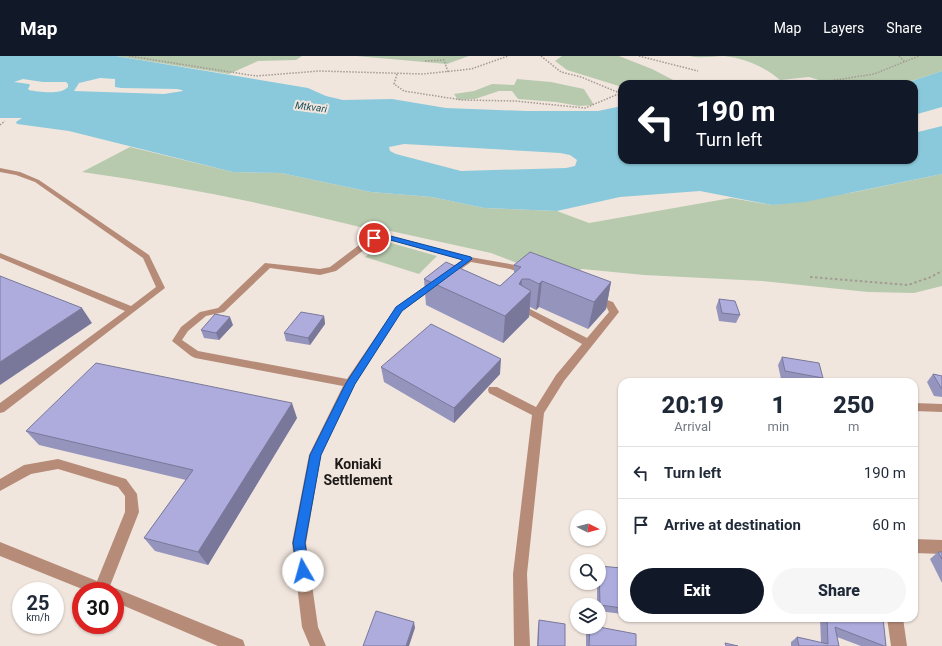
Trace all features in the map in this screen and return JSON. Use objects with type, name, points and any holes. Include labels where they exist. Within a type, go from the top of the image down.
[{"type":"street","points":[[0,170],[18,173],[37,181],[146,257],[161,288],[0,409]]},
{"type":"street","points":[[350,383],[195,354],[177,342],[184,329],[203,314],[221,310],[268,265],[320,272],[334,269],[374,238],[383,236],[469,259],[512,266],[533,275]]},
{"type":"street","points":[[0,255],[131,310]]},
{"type":"street","points":[[318,646],[310,627],[299,543],[315,455],[350,383],[399,309],[469,259]]},
{"type":"street","points":[[522,646],[520,574],[538,413],[560,378],[614,312],[610,304],[589,296]]},
{"type":"street","points":[[523,309],[589,343]]},
{"type":"street","points":[[493,390],[538,413]]},
{"type":"street","points":[[918,407],[942,408]]},
{"type":"street","points":[[0,486],[28,469],[58,464],[122,483],[131,494],[132,512],[106,582]]},
{"type":"street","points":[[918,546],[942,547]]},
{"type":"street","points":[[0,549],[83,582]]},
{"type":"street","points":[[124,599],[237,646]]},
{"type":"street","points":[[896,622],[899,646]]},
{"type":"path","points":[[129,56],[256,76],[319,71],[423,74],[471,69],[508,56]]},
{"type":"path","points":[[541,56],[561,72],[581,77],[618,92]]},
{"type":"path","points":[[639,56],[698,71]]},
{"type":"path","points":[[899,56],[905,62]]},
{"type":"path","points":[[836,80],[874,74],[919,56]]},
{"type":"path","points":[[425,61],[444,60],[448,72]]},
{"type":"path","points":[[397,74],[394,84],[404,91],[462,100],[515,101],[585,108],[618,95]]},
{"type":"path","points":[[0,125],[5,122]]},
{"type":"path","points":[[810,277],[908,285],[931,278],[942,271]]},
{"type":"green space","points":[[116,56],[302,56],[296,60],[258,61],[229,74]]},
{"type":"green space","points":[[356,56],[469,56],[447,64]]},
{"type":"green space","points":[[562,56],[619,56],[652,69],[673,80],[618,80],[618,86],[567,70],[555,61]]},
{"type":"green space","points":[[690,56],[724,56],[694,57]]},
{"type":"green space","points":[[724,56],[942,56],[942,71],[915,80],[819,80],[809,77],[780,80],[761,67],[739,59]]},
{"type":"green space","points":[[517,79],[551,82],[584,89],[594,105],[579,106],[556,102],[518,99],[512,91],[499,91],[475,99],[458,100],[454,94],[474,91],[492,84],[514,85]]},
{"type":"green space","points":[[130,147],[233,172],[281,173],[371,192],[432,197],[484,208],[557,211],[589,223],[731,198],[772,205],[855,192],[942,174],[942,286],[914,293],[868,292],[762,281],[644,275],[582,269],[561,280],[491,253],[386,230],[376,231],[230,197],[82,172]]},
{"type":"green space","points":[[384,241],[437,256],[419,274],[365,257]]},
{"type":"water","name":"Mtkvari","points":[[0,56],[116,56],[308,88],[326,96],[343,100],[392,99],[446,108],[526,111],[598,111],[618,107],[618,164],[918,164],[918,132],[942,126],[942,174],[805,202],[772,205],[700,191],[620,197],[557,211],[484,208],[432,197],[371,192],[281,173],[233,172],[69,131],[17,124],[16,122],[22,118],[0,118]],"holes":[[[100,78],[115,79],[115,87],[121,88],[177,89],[183,91],[164,94],[74,91],[79,83]],[[23,79],[43,82],[66,82],[68,87],[65,90],[55,92],[33,91],[28,89],[29,84],[14,82]],[[404,144],[560,153],[570,155],[577,160],[575,166],[566,168],[461,171],[396,154],[390,151],[389,147]]]},
{"type":"water","points":[[942,71],[942,107],[918,114],[918,80],[915,80]]},
{"type":"building","points":[[530,252],[611,282],[594,302],[542,281],[539,284],[529,279],[522,279],[519,284],[531,291],[505,316],[424,279],[446,262],[500,286],[521,267],[514,265]]},
{"type":"building","points":[[0,276],[82,308],[0,362]]},
{"type":"building","points":[[719,299],[735,301],[740,315],[722,313]]},
{"type":"building","points":[[301,312],[324,316],[308,338],[284,333]]},
{"type":"building","points":[[215,314],[230,317],[216,333],[201,330]]},
{"type":"building","points":[[431,324],[501,359],[454,408],[381,367]]},
{"type":"building","points":[[782,357],[819,363],[823,378],[785,371]]},
{"type":"building","points":[[96,363],[292,403],[198,552],[144,538],[193,470],[26,431]]},
{"type":"building","points":[[933,374],[942,376],[942,388],[941,388]]},
{"type":"building","points":[[938,552],[942,552],[942,559]]},
{"type":"building","points":[[606,567],[618,568],[618,607],[606,606],[606,598],[600,598],[600,590],[606,590]]},
{"type":"building","points":[[376,611],[414,622],[406,646],[363,646]]},
{"type":"building","points":[[539,620],[565,624],[565,646],[538,646]]},
{"type":"building","points":[[827,622],[883,622],[886,646],[835,627],[839,646],[799,646],[797,637],[828,644]]},
{"type":"building","points":[[606,628],[636,634],[636,646],[589,646],[590,634],[606,634]]},
{"type":"building","points":[[725,643],[738,646],[726,646]]},
{"type":"district","name":"Koniaki Settlement","points":[[358,472]]},
{"type":"route","points":[[303,571],[299,543],[315,455],[350,383],[399,309],[469,259],[383,236],[374,238]]}]
